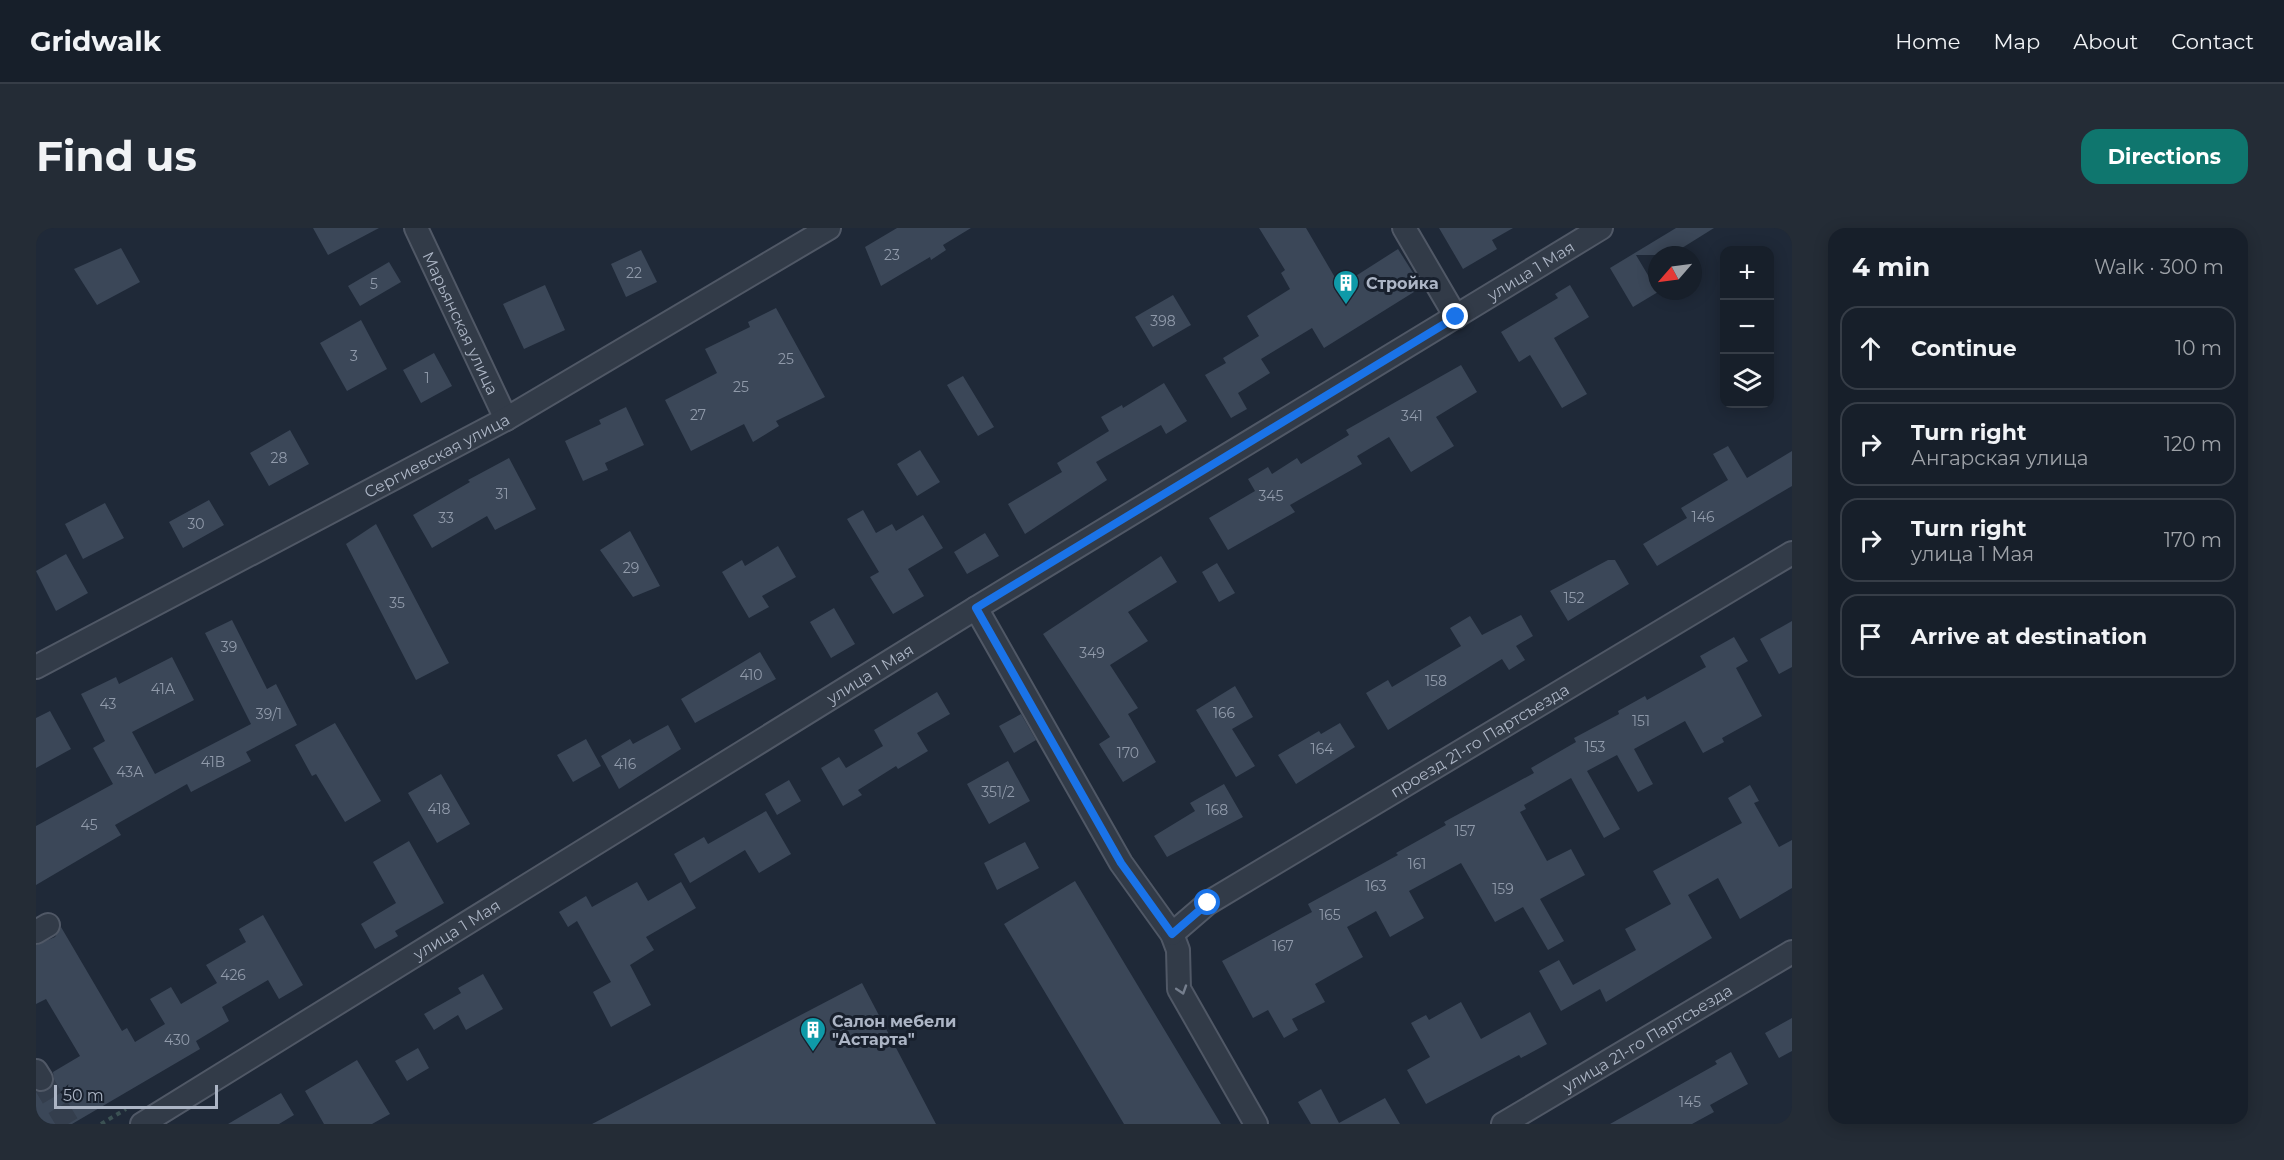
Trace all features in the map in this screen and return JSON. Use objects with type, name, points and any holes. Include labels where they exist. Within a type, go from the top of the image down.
[{"type":"street","name":"Марьянская улица","points":[[416,228],[506,419]]},
{"type":"street","name":"Сергиевская улица","points":[[36,667],[506,419],[829,228]]},
{"type":"street","points":[[1404,228],[1456,317]]},
{"type":"street","name":"улица 1 Мая","points":[[142,1124],[976,608],[1601,228]]},
{"type":"street","name":"проезд 21-го Партсъезда","points":[[1172,934],[1208,903],[1792,553]]},
{"type":"street","points":[[976,608],[1121,863],[1172,934],[1178,950],[1179,989],[1256,1124]]},
{"type":"street","name":"улица 21-го Партсъезда","points":[[1503,1124],[1792,952]]},
{"type":"building","points":[[313,228],[379,228],[328,255]]},
{"type":"building","points":[[897,228],[971,228],[943,245],[946,250],[931,260],[930,257],[881,286],[865,247]]},
{"type":"building","points":[[1259,228],[1306,228],[1340,286],[1398,249],[1422,287],[1324,348],[1312,328],[1261,359],[1270,373],[1238,393],[1247,409],[1231,418],[1205,375],[1226,363],[1223,358],[1259,336],[1247,316],[1290,289],[1281,273],[1285,270]]},
{"type":"building","points":[[1439,228],[1513,228],[1492,240],[1497,249],[1463,269]]},
{"type":"building","points":[[1676,228],[1714,228],[1685,246],[1648,246],[1648,255],[1636,255],[1648,275],[1648,298],[1633,307],[1610,268]]},
{"type":"building","points":[[121,248],[140,282],[97,305],[74,269]]},
{"type":"building","points":[[641,250],[657,282],[626,297],[611,264]]},
{"type":"building","points":[[389,262],[401,282],[360,306],[348,286]]},
{"type":"building","points":[[545,285],[565,330],[524,349],[503,304]]},
{"type":"building","points":[[1570,285],[1589,317],[1554,338],[1587,394],[1562,408],[1530,355],[1519,362],[1501,332],[1558,298],[1555,294]]},
{"type":"building","points":[[1173,295],[1191,325],[1153,347],[1135,317]]},
{"type":"building","points":[[776,308],[825,397],[776,421],[779,426],[753,442],[744,424],[691,451],[665,400],[717,373],[705,349],[750,327],[748,322]]},
{"type":"building","points":[[361,320],[387,369],[347,391],[320,343]]},
{"type":"building","points":[[434,353],[452,386],[421,403],[403,370]]},
{"type":"building","points":[[1461,365],[1477,392],[1436,417],[1454,446],[1411,472],[1389,437],[1357,456],[1362,464],[1290,505],[1295,512],[1228,550],[1209,518],[1255,491],[1248,479],[1268,467],[1272,474],[1297,458],[1301,464],[1349,435],[1346,430]]},
{"type":"building","points":[[963,376],[994,427],[978,436],[947,385]]},
{"type":"building","points":[[1164,383],[1187,421],[1166,434],[1161,425],[1096,462],[1107,480],[1025,534],[1008,504],[1062,472],[1057,463],[1109,431],[1101,417],[1122,405],[1123,408]]},
{"type":"building","points":[[626,407],[644,445],[605,463],[608,470],[583,481],[565,441],[601,424],[599,420]]},
{"type":"building","points":[[290,430],[309,464],[269,486],[250,453]]},
{"type":"building","points":[[1728,446],[1747,478],[1792,451],[1792,486],[1657,566],[1643,544],[1687,518],[1681,508],[1728,480],[1713,454]]},
{"type":"building","points":[[920,450],[940,482],[917,496],[897,464]]},
{"type":"building","points":[[509,458],[536,509],[495,530],[487,516],[432,548],[413,515],[470,482],[468,480]]},
{"type":"building","points":[[209,500],[224,525],[183,548],[169,522]]},
{"type":"building","points":[[105,503],[124,538],[83,559],[65,524]]},
{"type":"building","points":[[863,510],[876,533],[892,524],[896,531],[923,515],[943,548],[908,569],[924,596],[893,614],[870,577],[879,572],[847,519]]},
{"type":"building","points":[[376,524],[449,663],[416,680],[346,544]]},
{"type":"building","points":[[630,531],[660,586],[633,597],[600,550]]},
{"type":"building","points":[[985,533],[999,556],[967,574],[954,552]]},
{"type":"building","points":[[778,546],[796,577],[762,596],[769,607],[749,618],[722,572],[742,560],[745,566]]},
{"type":"building","points":[[66,554],[88,593],[56,611],[36,571]]},
{"type":"building","points":[[1161,556],[1177,582],[1128,612],[1148,641],[1110,665],[1138,708],[1128,714],[1156,762],[1123,782],[1099,744],[1110,737],[1043,634]]},
{"type":"building","points":[[1608,560],[1615,560],[1629,584],[1568,621],[1550,591]]},
{"type":"building","points":[[1217,563],[1235,593],[1219,602],[1202,572]]},
{"type":"building","points":[[834,608],[855,644],[831,658],[810,622]]},
{"type":"building","points":[[1521,615],[1533,636],[1516,646],[1525,660],[1509,670],[1502,659],[1388,730],[1366,693],[1388,680],[1392,687],[1461,646],[1450,628],[1470,616],[1482,635]]},
{"type":"building","points":[[232,620],[267,689],[276,684],[297,725],[246,752],[251,761],[191,792],[187,784],[115,825],[121,835],[36,885],[36,826],[113,784],[93,748],[105,741],[81,694],[116,677],[119,684],[172,657],[194,700],[132,732],[155,774],[251,724],[205,633]]},
{"type":"building","points":[[1792,621],[1792,667],[1779,674],[1760,639]]},
{"type":"building","points":[[1734,637],[1748,661],[1736,668],[1762,716],[1722,738],[1724,742],[1703,753],[1685,721],[1634,749],[1653,784],[1638,792],[1617,755],[1587,771],[1620,829],[1604,838],[1571,778],[1524,805],[1526,809],[1520,812],[1547,861],[1571,849],[1585,875],[1540,899],[1564,941],[1548,950],[1523,907],[1495,922],[1461,863],[1409,891],[1424,918],[1390,937],[1376,911],[1347,927],[1363,957],[1315,984],[1325,1002],[1292,1019],[1298,1030],[1284,1038],[1268,1010],[1253,1018],[1222,961],[1312,912],[1308,904],[1398,855],[1396,853],[1446,825],[1444,822],[1534,773],[1531,768],[1576,742],[1574,738],[1619,714],[1618,711],[1645,696],[1647,700],[1706,667],[1700,656]]},
{"type":"building","points":[[760,652],[776,679],[695,723],[681,699]]},
{"type":"building","points":[[1235,686],[1253,717],[1232,729],[1255,766],[1236,777],[1196,710]]},
{"type":"building","points":[[937,692],[950,714],[917,733],[928,751],[898,769],[896,766],[858,790],[862,795],[843,806],[821,768],[839,757],[846,768],[883,746],[874,730]]},
{"type":"building","points":[[50,711],[71,749],[36,768],[36,718]]},
{"type":"building","points":[[1021,714],[1036,740],[1014,753],[999,726]]},
{"type":"building","points":[[335,723],[381,801],[345,822],[316,774],[312,776],[295,745]]},
{"type":"building","points":[[1340,723],[1355,747],[1296,784],[1278,755],[1319,731],[1321,734]]},
{"type":"building","points":[[668,725],[681,749],[619,789],[601,756],[630,739],[633,744]]},
{"type":"building","points":[[586,739],[601,766],[573,782],[557,755]]},
{"type":"building","points":[[1008,761],[1030,801],[989,824],[967,784]]},
{"type":"building","points":[[441,774],[470,824],[437,843],[408,793]]},
{"type":"building","points":[[789,780],[801,801],[777,815],[765,794]]},
{"type":"building","points":[[1224,784],[1243,817],[1167,857],[1154,836],[1195,811],[1190,803]]},
{"type":"building","points":[[1750,785],[1759,801],[1754,803],[1779,847],[1792,840],[1792,888],[1740,919],[1718,878],[1688,895],[1712,938],[1606,1002],[1600,989],[1561,1011],[1539,971],[1559,960],[1573,985],[1636,950],[1625,929],[1671,904],[1653,871],[1742,823],[1728,798]]},
{"type":"building","points":[[766,811],[791,854],[759,873],[745,850],[690,883],[674,854],[704,837],[708,844]]},
{"type":"building","points":[[409,841],[444,903],[395,931],[398,936],[375,949],[361,924],[396,903],[373,862]]},
{"type":"building","points":[[1025,842],[1039,868],[997,890],[984,863]]},
{"type":"building","points":[[1075,881],[1221,1124],[1124,1124],[1004,924]]},
{"type":"building","points":[[637,882],[648,901],[681,882],[696,908],[646,937],[654,950],[630,965],[651,1005],[611,1027],[593,992],[611,982],[577,921],[568,927],[559,912],[586,896],[592,907]]},
{"type":"building","points":[[263,915],[303,985],[279,999],[268,980],[222,1007],[229,1021],[196,1041],[200,1049],[72,1124],[36,1124],[36,1091],[49,1090],[54,1079],[53,1072],[80,1056],[46,999],[36,1004],[36,945],[55,937],[61,927],[122,1031],[127,1028],[135,1042],[165,1024],[150,999],[171,987],[181,1004],[217,983],[206,965],[246,942],[239,929]]},
{"type":"building","points":[[483,974],[503,1009],[466,1030],[458,1015],[434,1030],[424,1014],[461,993],[458,988]]},
{"type":"building","name":"Салон мебели \"Астарта\"","points":[[862,983],[936,1124],[592,1124]]},
{"type":"building","points":[[1461,1002],[1481,1039],[1530,1012],[1547,1044],[1521,1058],[1519,1055],[1426,1104],[1407,1070],[1430,1057],[1411,1023],[1426,1015],[1429,1020]]},
{"type":"building","points":[[1792,1018],[1792,1051],[1779,1058],[1765,1033]]},
{"type":"building","points":[[418,1048],[429,1068],[407,1081],[395,1061]]},
{"type":"building","points":[[1731,1052],[1748,1084],[1710,1105],[1714,1112],[1692,1124],[1610,1124],[1717,1064],[1715,1061]]},
{"type":"building","points":[[357,1060],[390,1114],[372,1124],[324,1124],[305,1091]]},
{"type":"building","points":[[1321,1089],[1339,1123],[1385,1098],[1400,1124],[1311,1124],[1298,1102]]},
{"type":"building","points":[[281,1093],[294,1115],[279,1124],[228,1124]]},
{"type":"tunnel","points":[[41,1079],[68,1124]]},
{"type":"place","name":"Стройка","points":[[1346,306]]},
{"type":"place","name":"Салон мебели \"Астарта\"","points":[[813,1053]]},
{"type":"route","points":[[1208,903],[1172,934],[1121,863],[976,608],[1456,317]]}]
